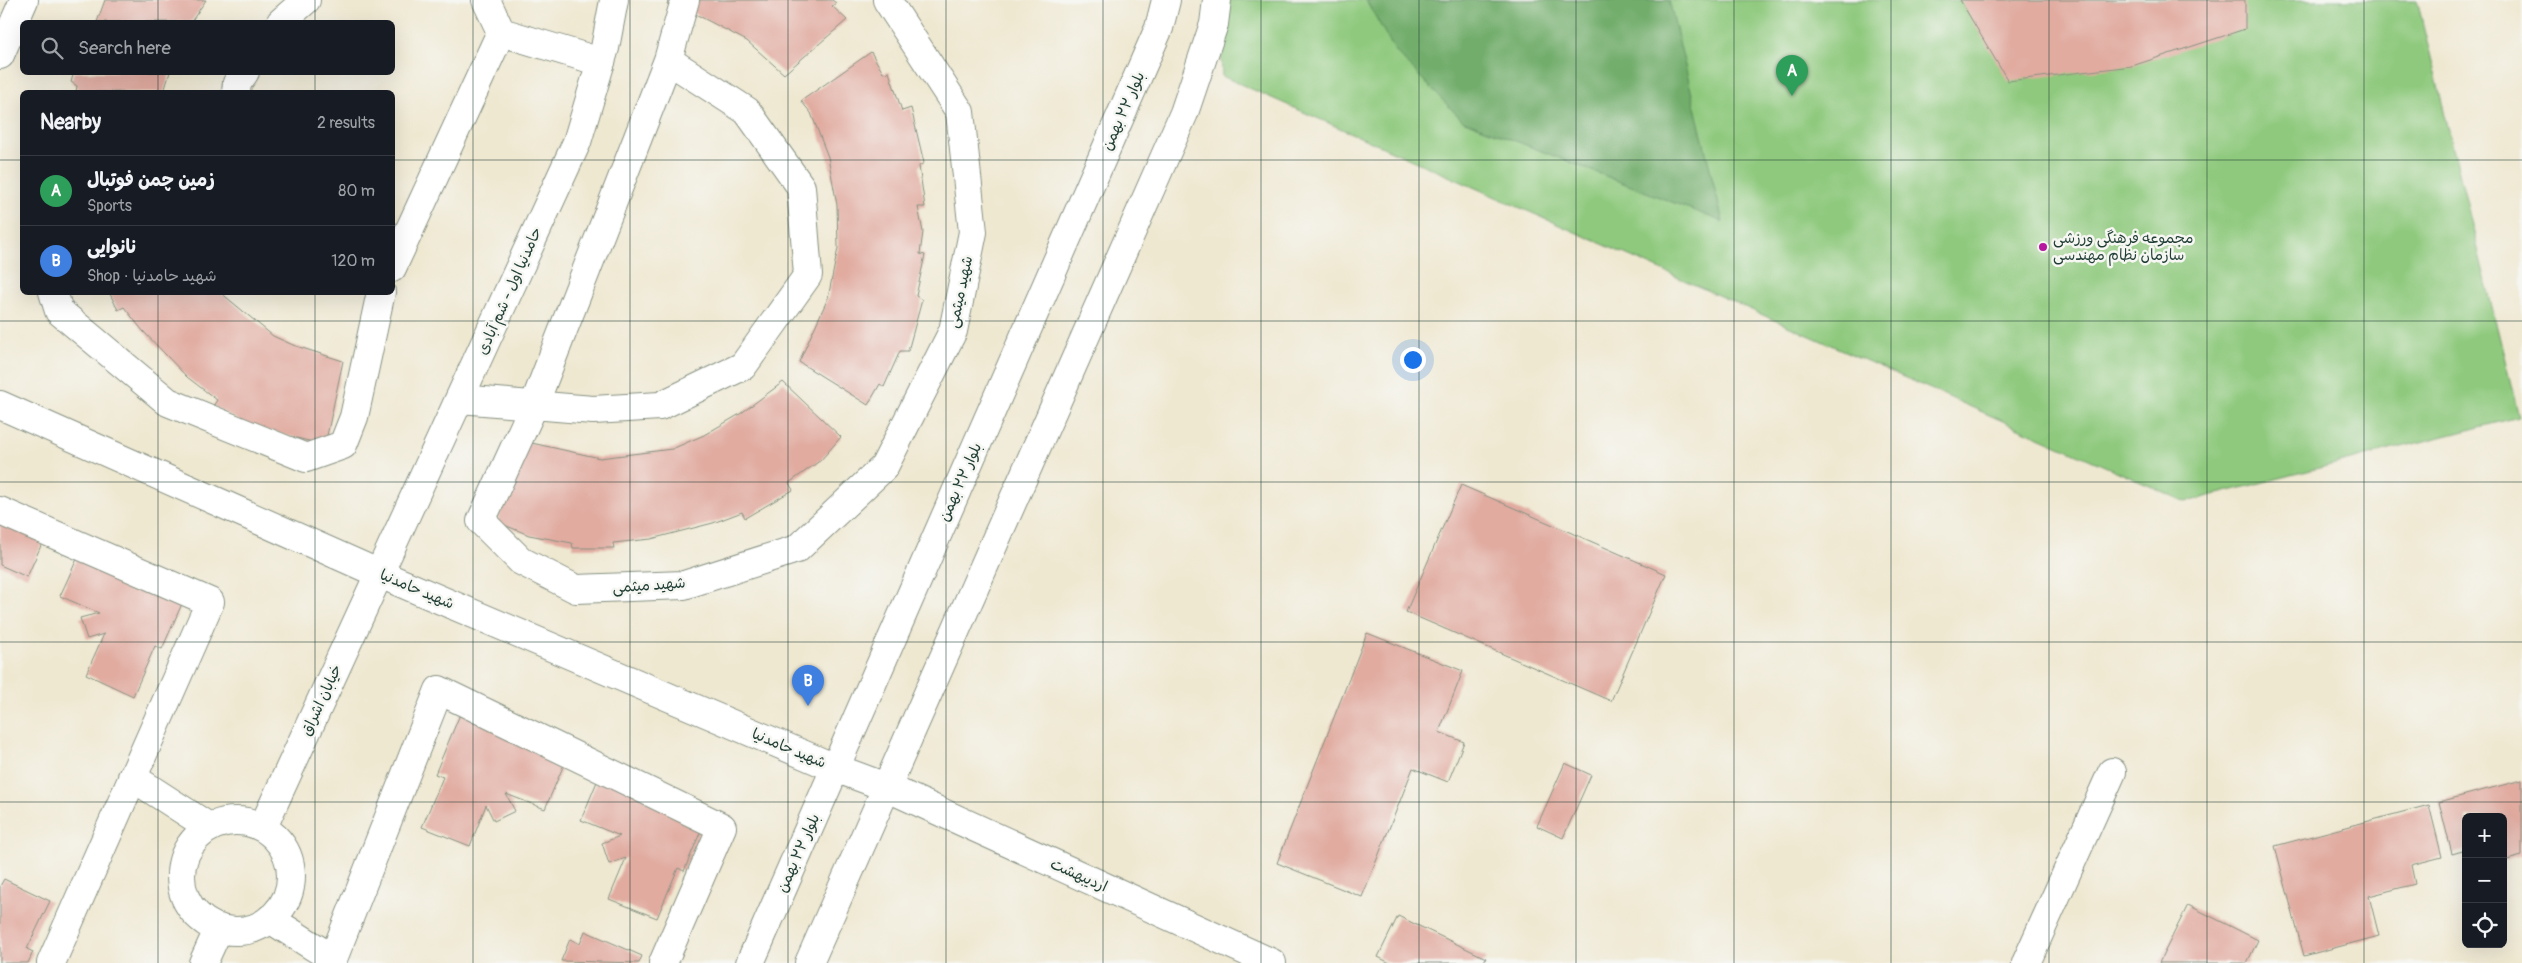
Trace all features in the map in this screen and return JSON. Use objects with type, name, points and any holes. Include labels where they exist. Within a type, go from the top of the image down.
[{"type":"street","points":[[0,55],[24,0]]},
{"type":"street","points":[[283,20],[306,0]]},
{"type":"street","points":[[486,0],[501,32],[601,62]]},
{"type":"street","name":"حامدنیا اول - شم آبادی","points":[[380,574],[577,142],[601,62],[614,0]]},
{"type":"street","name":"شهید میثمی","points":[[684,0],[668,60],[534,405],[481,520],[521,561],[576,589],[684,585],[797,549],[884,467],[953,330],[973,232],[960,112],[887,0]]},
{"type":"street","name":"بلوار ۲۲ بهمن","points":[[750,963],[1159,28],[1166,0]]},
{"type":"street","points":[[809,963],[1184,113],[1214,24],[1217,0]]},
{"type":"street","points":[[395,262],[501,32]]},
{"type":"street","points":[[460,399],[594,410],[660,406],[743,366],[808,275],[801,188],[747,111],[668,60]]},
{"type":"street","points":[[236,90],[237,83],[243,75]]},
{"type":"street","points":[[54,295],[59,312],[168,402],[306,458],[343,445],[354,417],[377,295]]},
{"type":"street","name":"شهید حامدنیا","points":[[0,405],[380,574],[835,768],[886,787]]},
{"type":"street","points":[[0,511],[210,602],[51,963]]},
{"type":"street","name":"خیابان اشراق","points":[[263,827],[380,574]]},
{"type":"street","points":[[270,919],[332,961],[439,690],[722,827],[663,963]]},
{"type":"street","points":[[2026,963],[2112,772]]},
{"type":"street","points":[[132,777],[209,827]]},
{"type":"street","name":"اردیبهشت","points":[[886,787],[1272,963]]},
{"type":"street","points":[[227,821],[245,821],[263,827],[277,838],[286,854],[291,871],[289,889],[282,905],[270,919],[254,928],[237,931],[219,928],[202,920],[190,907],[182,890],[180,872],[185,854],[195,838],[209,827],[227,821]]},
{"type":"street","points":[[204,963],[219,928]]},
{"type":"green space","name":"مجموعه فرهنگی ورزشی سازمان نظام مهندسی","points":[[1219,0],[2417,0],[2519,417],[2186,502],[1222,76]]},
{"type":"green space","points":[[1366,0],[1669,0],[1723,222],[1462,120],[1395,51]]},
{"type":"building","points":[[105,0],[206,0],[192,20],[98,20]]},
{"type":"building","points":[[669,0],[832,0],[836,3],[832,6],[847,20],[784,74],[747,41],[682,7],[667,4]]},
{"type":"building","points":[[1960,0],[2245,0],[2245,29],[2132,66],[2008,81]]},
{"type":"building","points":[[871,52],[883,73],[889,72],[902,111],[911,108],[924,163],[919,166],[925,207],[918,207],[923,232],[920,254],[925,255],[916,296],[922,300],[908,351],[900,351],[884,387],[880,384],[868,405],[799,362],[828,298],[838,248],[837,205],[828,157],[811,113],[801,101]]},
{"type":"building","points":[[73,75],[169,75],[165,90],[76,90],[77,86],[71,82]]},
{"type":"building","points":[[110,295],[224,295],[273,336],[293,345],[343,361],[325,445],[248,426],[213,406],[217,400],[187,377],[143,331],[124,307],[118,310]]},
{"type":"building","points":[[783,382],[841,437],[821,460],[789,483],[793,490],[745,518],[742,512],[713,523],[651,539],[613,543],[614,548],[573,548],[572,543],[529,535],[497,522],[527,442],[600,458],[672,449],[704,435],[740,414]]},
{"type":"building","points":[[1461,485],[1666,574],[1611,701],[1406,612]]},
{"type":"building","points":[[0,508],[48,530],[27,577],[0,565]]},
{"type":"building","points":[[82,548],[189,588],[162,649],[155,646],[133,696],[86,674],[104,634],[87,639],[80,618],[99,613],[60,596]]},
{"type":"building","points":[[1367,633],[1463,671],[1439,732],[1464,742],[1448,782],[1413,768],[1362,897],[1277,863]]},
{"type":"building","points":[[461,712],[565,762],[545,809],[506,794],[515,811],[494,821],[486,805],[470,846],[422,827],[443,777],[435,774]]},
{"type":"building","points":[[1565,763],[1591,775],[1563,838],[1537,826]]},
{"type":"building","points":[[601,772],[710,809],[684,871],[678,868],[657,918],[609,899],[626,858],[609,864],[602,843],[620,836],[581,820]]},
{"type":"building","points":[[2522,780],[2522,856],[2507,860],[2507,813],[2462,813],[2462,851],[2452,854],[2439,802]]},
{"type":"building","points":[[2429,805],[2442,857],[2411,865],[2415,884],[2369,896],[2379,936],[2304,956],[2275,846]]},
{"type":"building","points":[[4,879],[50,901],[27,949],[33,952],[28,963],[0,963],[0,886]]},
{"type":"building","points":[[2188,905],[2258,940],[2247,963],[2159,963]]},
{"type":"building","points":[[1398,916],[1486,958],[1483,963],[1390,963],[1378,957]]},
{"type":"building","points":[[585,931],[642,956],[639,963],[561,961],[570,939],[580,944]]},
{"type":"place","name":"زمین چمن فوتبال","points":[[1792,96]]},
{"type":"place","name":"مجموعه فرهنگی ورزشی سازمان نظام مهندسی","points":[[2043,247]]},
{"type":"place","name":"نانوایی","points":[[808,706]]}]
